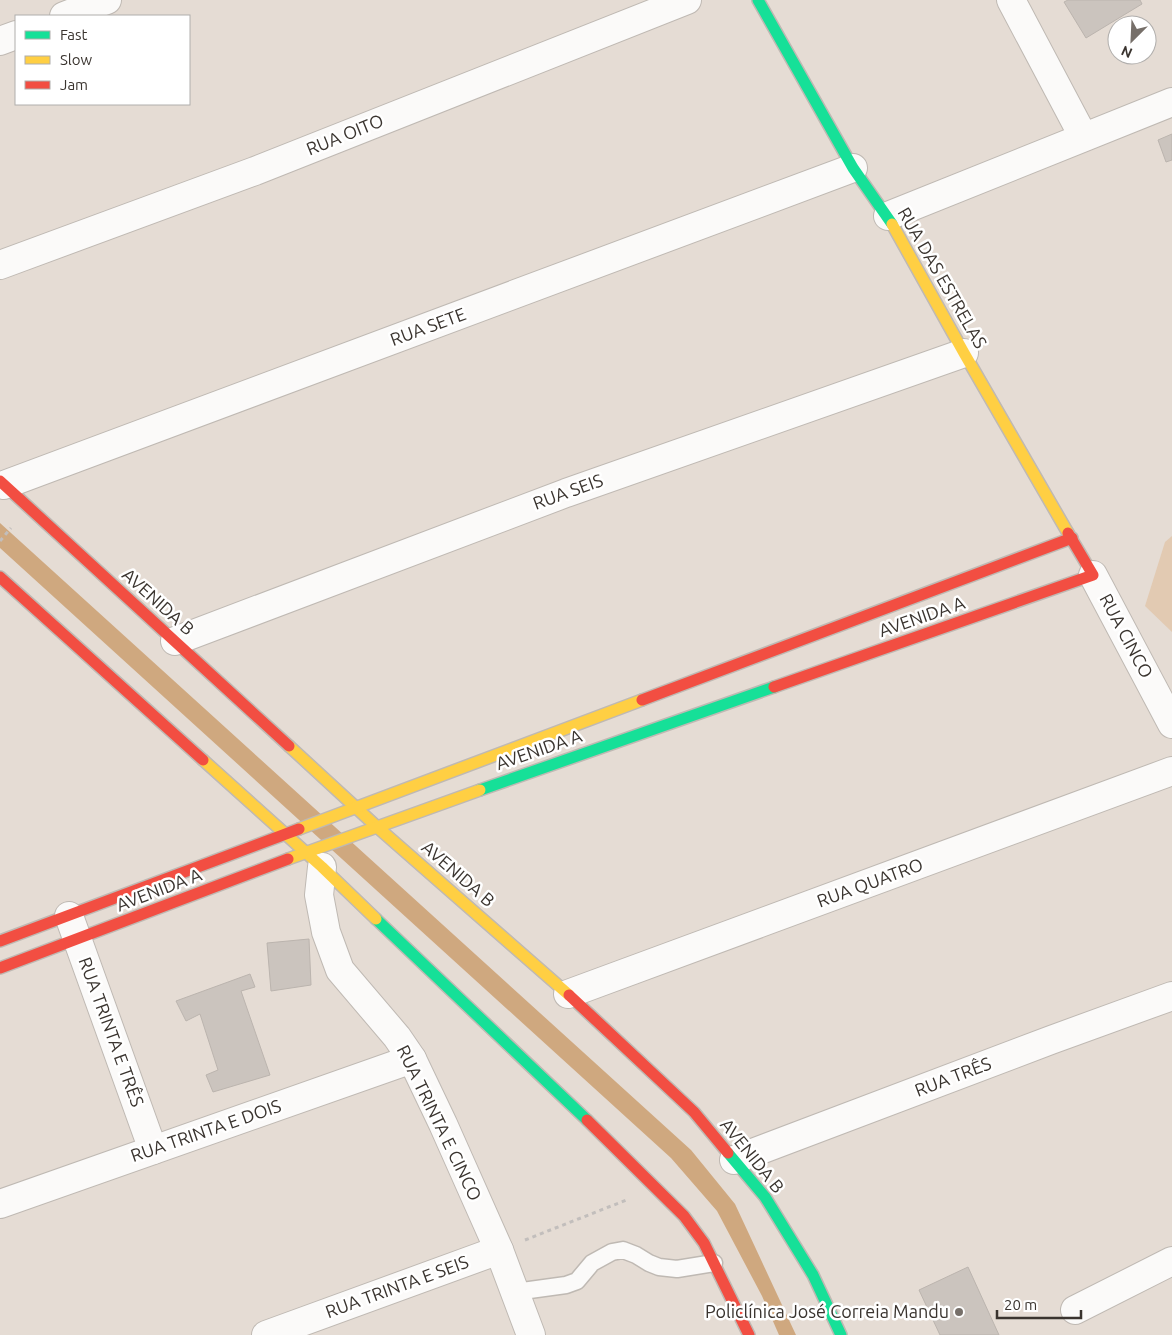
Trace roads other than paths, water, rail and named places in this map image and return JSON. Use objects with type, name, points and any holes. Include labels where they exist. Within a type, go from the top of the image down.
[{"type":"main road","name":"RUA DAS ESTRELAS","points":[[758,0],[853,168],[888,216],[964,353],[1093,575]]},
{"type":"main road","name":"AVENIDA B","points":[[2,483],[175,641],[372,828],[568,994],[694,1112],[765,1197],[814,1275],[841,1335]]},
{"type":"main road","name":"AVENIDA A","points":[[0,968],[73,927],[288,833],[1072,538]]},
{"type":"main road","name":"AVENIDA A","points":[[0,941],[73,927],[313,857],[372,828],[1093,575]]},
{"type":"main road","points":[[0,577],[288,833],[551,1084],[684,1216],[704,1243],[749,1335]]},
{"type":"street","points":[[67,15],[107,0]]},
{"type":"street","name":"RUA OITO","points":[[0,264],[254,171],[687,0]]},
{"type":"street","points":[[1010,0],[1083,136]]},
{"type":"street","points":[[0,41],[15,34]]},
{"type":"street","points":[[888,216],[1083,136],[1172,102]]},
{"type":"street","name":"RUA SETE","points":[[2,483],[853,168]]},
{"type":"street","name":"RUA SEIS","points":[[175,641],[566,493],[964,353]]},
{"type":"street","name":"RUA CINCO","points":[[1093,575],[1172,724]]},
{"type":"street","name":"RUA QUATRO","points":[[568,994],[1172,771]]},
{"type":"street","name":"RUA TRINTA E CINCO","points":[[313,857],[326,932],[340,970],[397,1037],[412,1059],[499,1250],[531,1335]]},
{"type":"street","name":"RUA TRINTA E TRÊS","points":[[73,927],[153,1150]]},
{"type":"street","name":"RUA TRÊS","points":[[734,1160],[1172,996]]},
{"type":"street","name":"RUA TRINTA E DOIS","points":[[0,1204],[412,1059]]},
{"type":"street","name":"RUA TRINTA E SEIS","points":[[266,1335],[499,1250]]},
{"type":"street","points":[[1075,1310],[1172,1261]]},
{"type":"lane","points":[[515,1292],[566,1285],[576,1281],[592,1263],[612,1252],[624,1250],[636,1254],[659,1267],[677,1269],[714,1263]]},
{"type":"place","name":"Policlínica José Correia Mandu","points":[[959,1312]]}]
